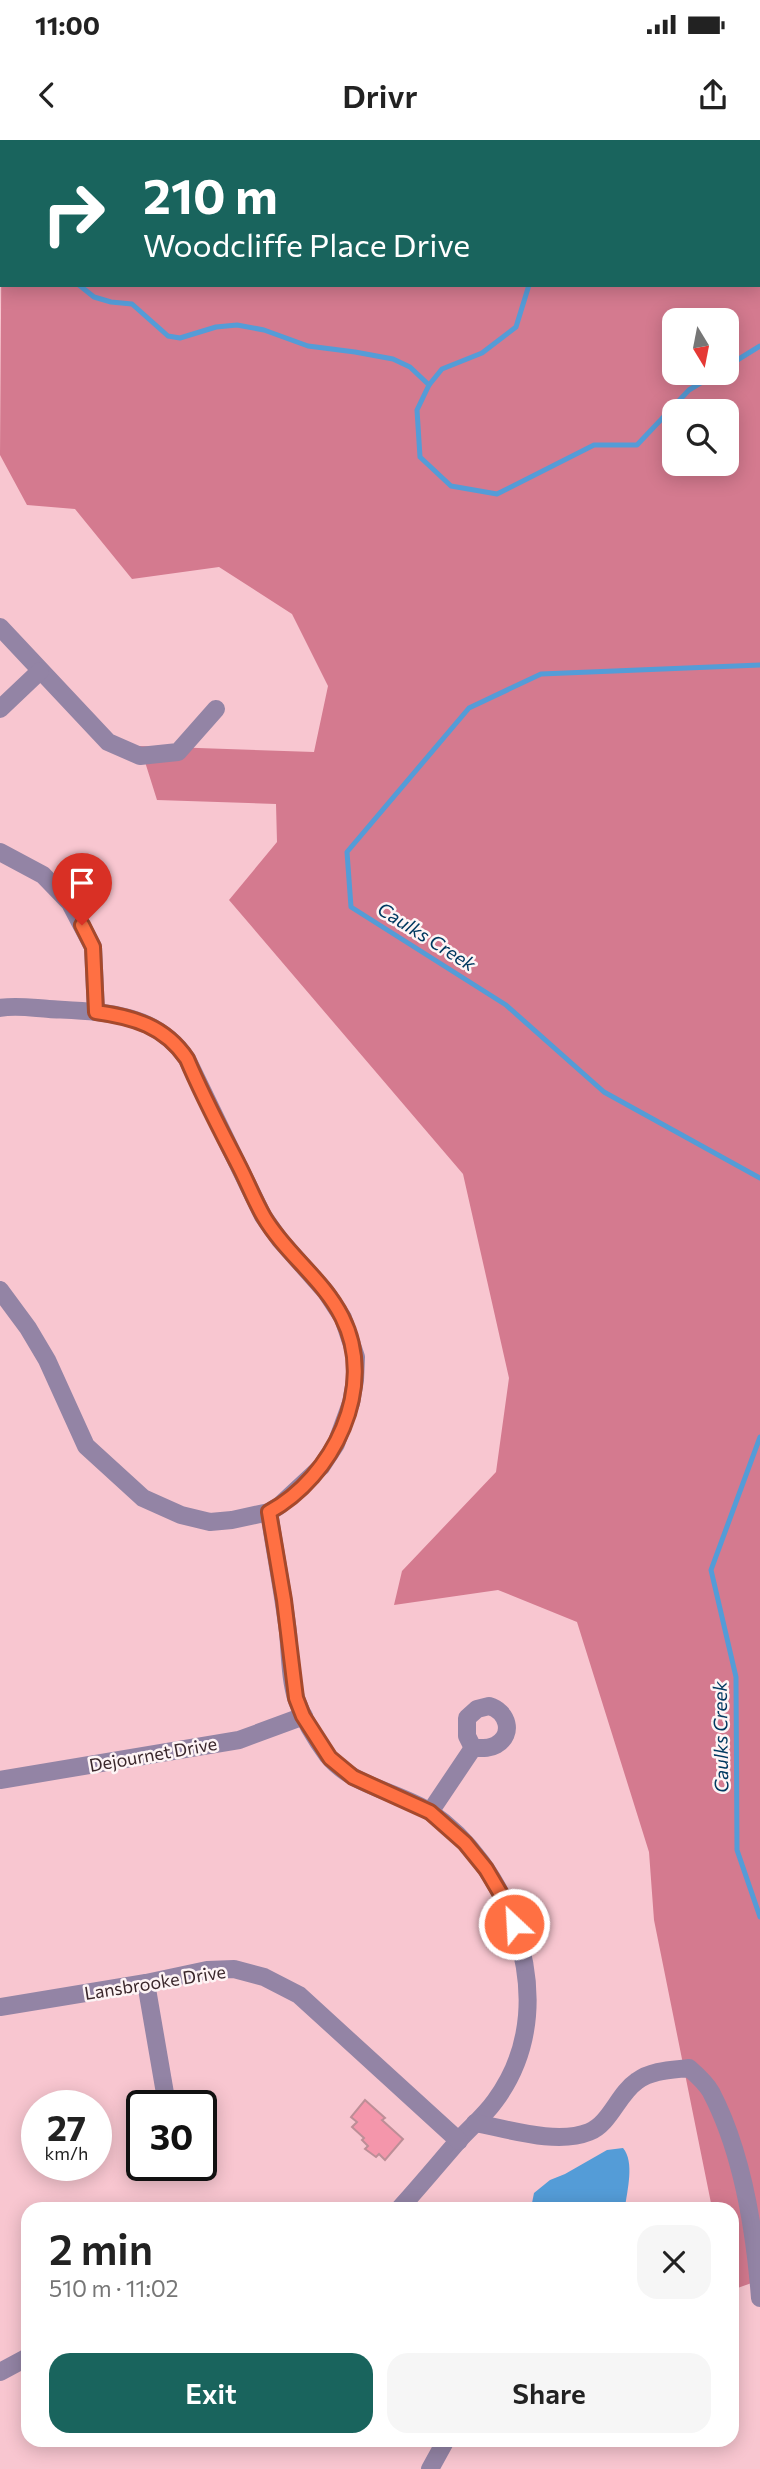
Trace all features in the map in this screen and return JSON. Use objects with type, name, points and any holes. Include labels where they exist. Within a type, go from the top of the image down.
[{"type":"street","points":[[0,627],[108,742],[140,756],[178,752],[216,709]]},
{"type":"street","points":[[0,709],[40,671]]},
{"type":"street","points":[[0,852],[43,876],[71,903],[93,947],[96,1012]]},
{"type":"street","points":[[0,1008],[96,1012],[130,1017],[162,1033],[176,1044],[187,1059],[263,1216],[280,1240],[326,1292],[343,1318],[356,1357],[355,1380],[351,1403],[336,1444],[321,1467],[269,1512],[210,1522],[181,1515],[143,1498],[86,1446],[47,1360],[0,1290]]},
{"type":"street","points":[[269,1512],[284,1600],[296,1698],[303,1716],[330,1758],[353,1777],[430,1812],[465,1843],[486,1869],[509,1908],[520,1941],[528,1983],[529,2017],[522,2050],[495,2101],[405,2202]]},
{"type":"street","name":"Dejournet Drive","points":[[0,1780],[239,1740],[303,1716]]},
{"type":"street","points":[[430,1812],[473,1748]]},
{"type":"street","name":"Lansbrooke Drive","points":[[0,2007],[207,1970],[234,1969],[264,1977],[299,1996],[459,2141]]},
{"type":"street","points":[[146,1983],[159,2090]]},
{"type":"street","points":[[475,2123],[546,2136],[571,2137],[591,2132],[636,2081],[657,2072],[690,2068],[710,2090],[733,2145],[756,2250],[760,2298]]},
{"type":"street","points":[[0,2372],[21,2361]]},
{"type":"street","points":[[430,2469],[442,2447]]},
{"type":"shaded area","points":[[1,287],[760,287],[760,2280],[739,2288],[739,2202],[711,2202],[654,1920],[649,1852],[577,1622],[498,1590],[394,1605],[402,1571],[496,1472],[509,1378],[463,1174],[229,900],[277,842],[276,804],[157,800],[140,746],[314,752],[328,686],[292,614],[219,567],[132,579],[75,509],[27,505],[0,455]]},
{"type":"water","points":[[623,2148],[627,2154],[629,2169],[626,2202],[532,2202],[534,2193],[550,2180],[607,2150]]},
{"type":"building","points":[[365,2100],[403,2139],[385,2160],[379,2154],[376,2157],[365,2149],[368,2146],[362,2140],[364,2138],[352,2127],[357,2122],[351,2117]]},
{"type":"waterway","points":[[82,287],[94,297],[132,304],[168,336],[180,338],[216,327],[237,325],[264,330],[308,346],[393,359],[410,367],[429,385]]},
{"type":"waterway","name":"Caulks Creek","points":[[528,287],[516,327],[482,353],[442,369],[429,385],[417,410],[420,457],[451,486],[497,494],[594,445],[637,445],[689,390],[697,385]]},
{"type":"waterway","name":"Caulks Creek","points":[[739,359],[760,346]]},
{"type":"waterway","name":"Caulks Creek","points":[[760,665],[541,674],[469,708],[347,852],[351,907],[506,1005],[604,1092],[760,1178]]},
{"type":"waterway","name":"Caulks Creek","points":[[760,1437],[711,1570],[736,1677],[737,1850],[760,1917]]},
{"type":"route","points":[[82,925],[93,947],[96,1012],[130,1017],[162,1033],[176,1044],[187,1059],[263,1216],[280,1240],[326,1292],[343,1318],[356,1357],[351,1403],[336,1444],[321,1467],[299,1489],[269,1512],[284,1600],[296,1698],[303,1716],[330,1758],[353,1777],[430,1812],[465,1843],[486,1869],[509,1908],[514,1924]]}]
